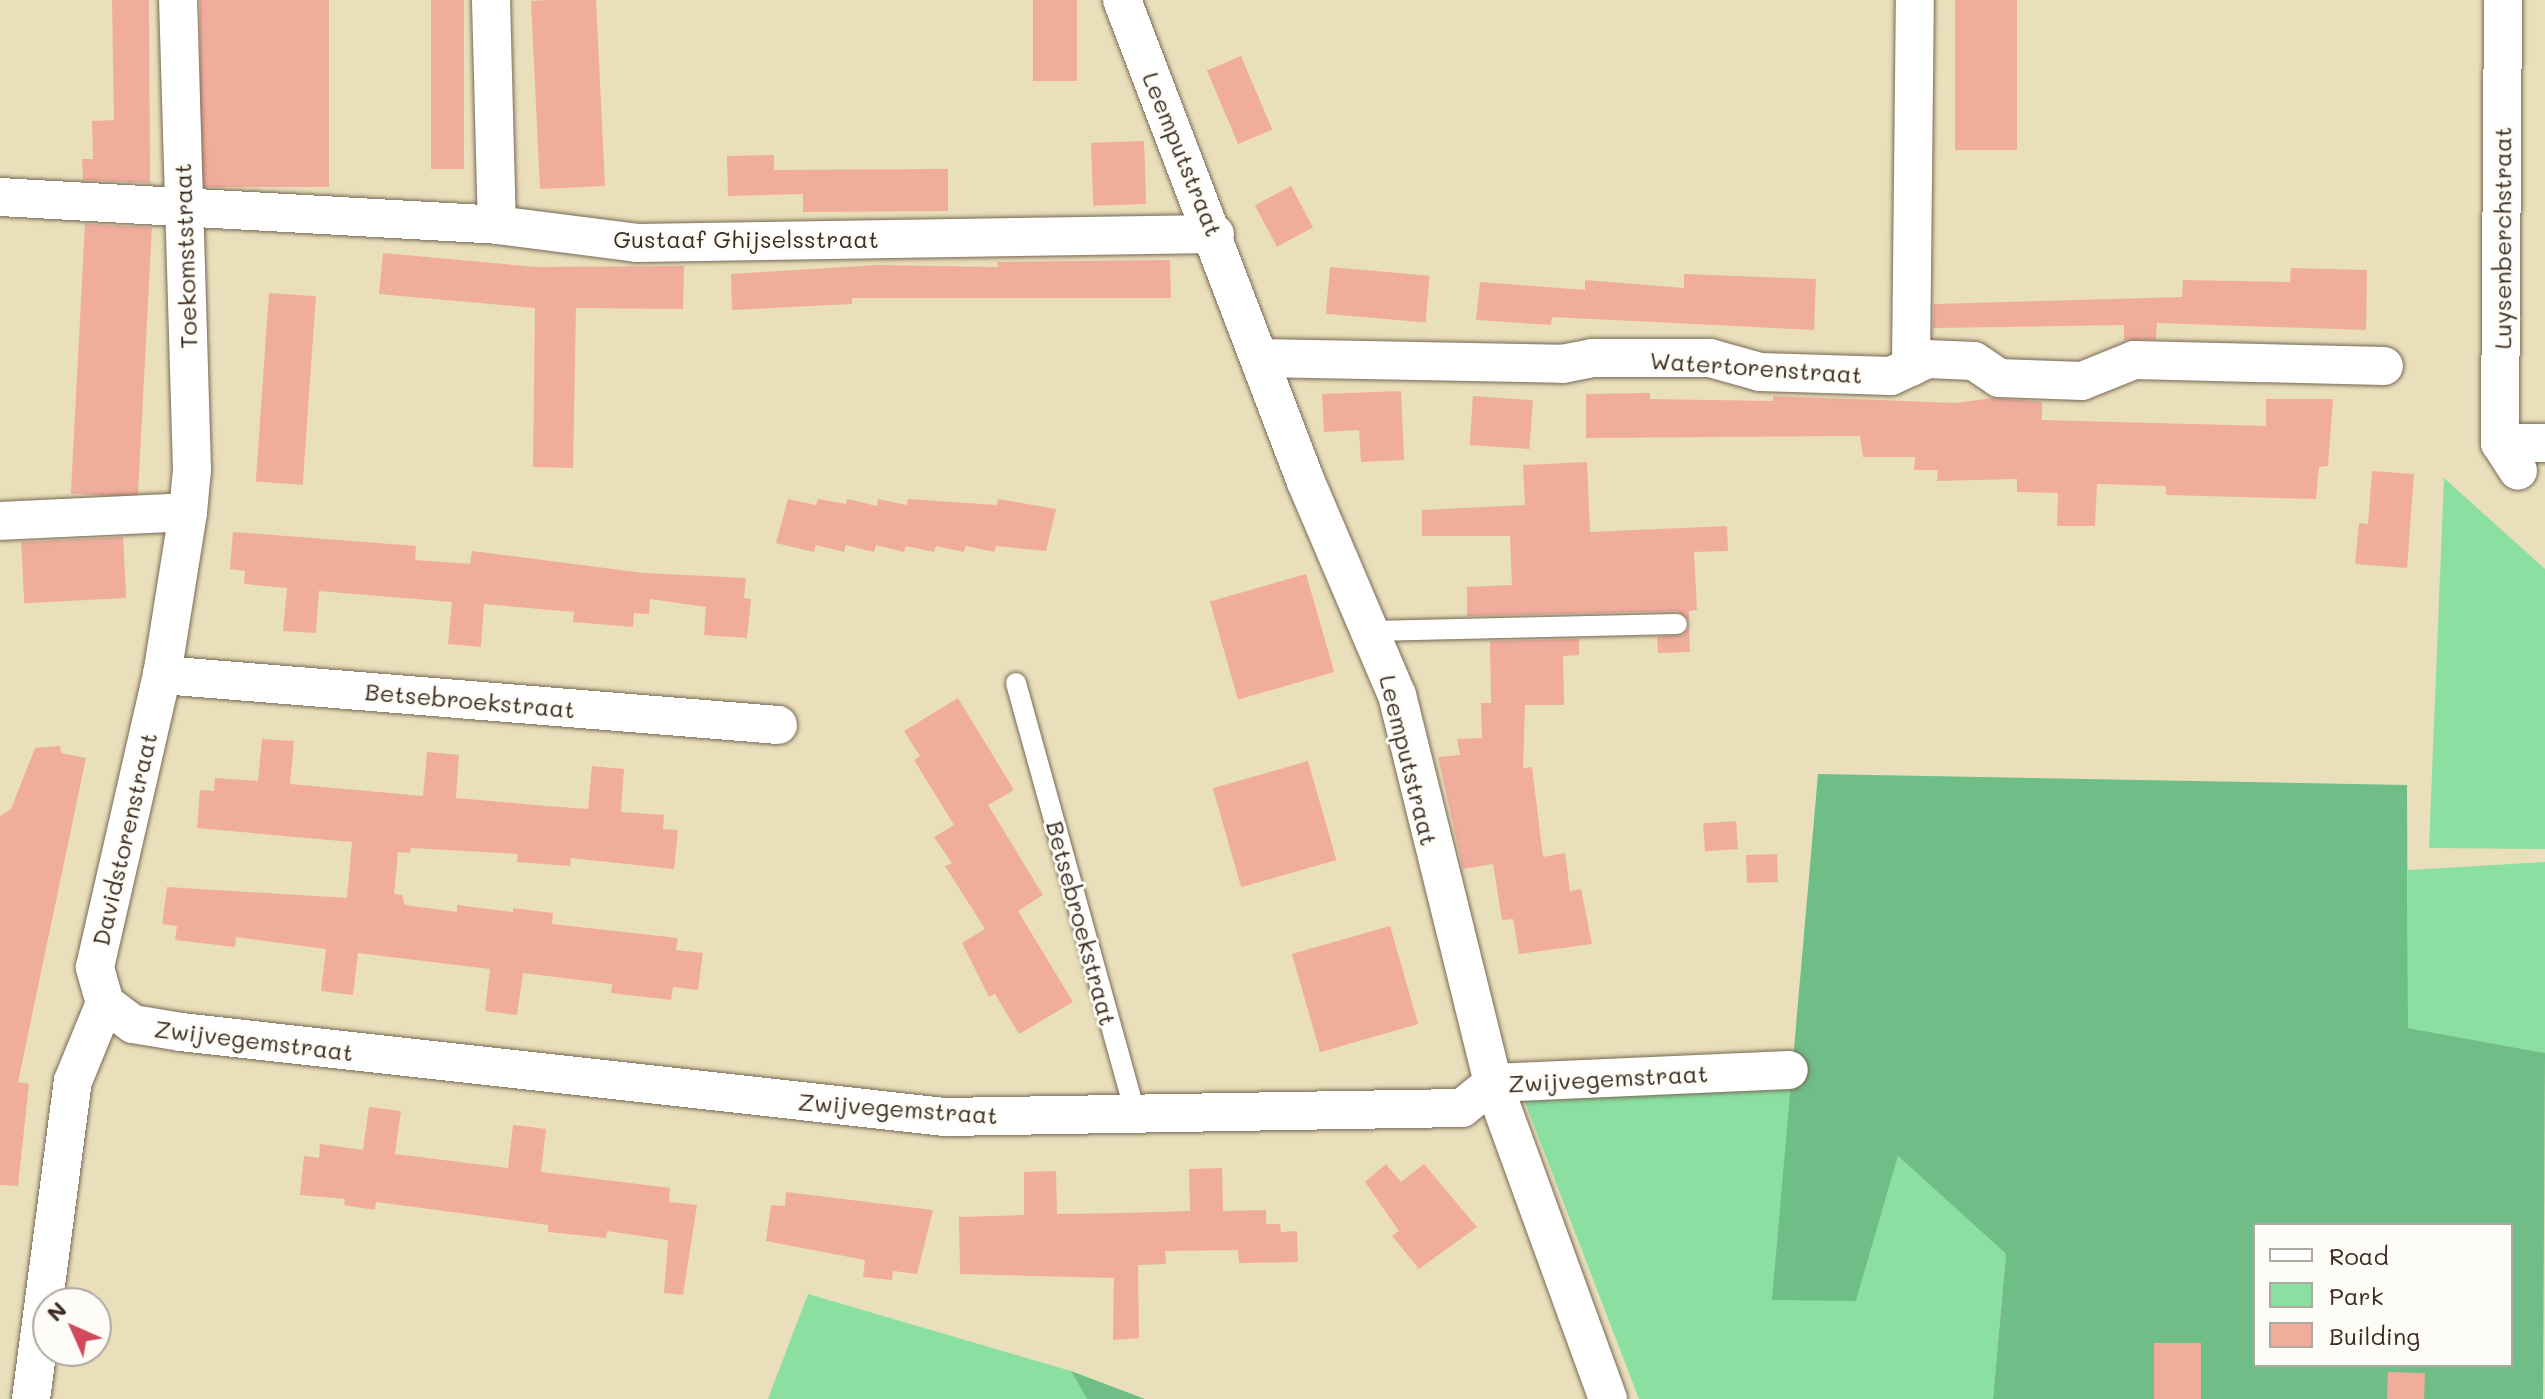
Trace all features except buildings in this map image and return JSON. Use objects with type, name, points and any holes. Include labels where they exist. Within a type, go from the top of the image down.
[{"type":"street","name":"Toekomststraat","points":[[178,0],[192,470],[188,512]]},
{"type":"street","points":[[491,0],[497,225]]},
{"type":"street","name":"Leemputstraat","points":[[1122,0],[1215,234],[1306,482],[1397,695],[1493,1083],[1608,1399]]},
{"type":"street","points":[[1911,367],[1915,0]]},
{"type":"street","name":"Luysenberchstraat","points":[[2503,0],[2509,457],[2545,443]]},
{"type":"street","name":"Gustaaf Ghijselsstraat","points":[[0,197],[497,225],[637,243],[1215,234]]},
{"type":"street","name":"Watertorenstraat","points":[[1260,358],[1562,364],[1592,358],[1710,358],[1760,372],[1891,376],[1927,359],[1974,361],[1999,378],[2082,381],[2134,360],[2384,366]]},
{"type":"street","points":[[0,521],[188,512]]},
{"type":"street","name":"Davidstorenstraat","points":[[105,1003],[95,967],[162,675],[188,512]]},
{"type":"street","name":"Betsebroekstraat","points":[[162,675],[778,725]]},
{"type":"street","points":[[31,1399],[73,1081],[105,1003]]},
{"type":"street","name":"Zwijvegemstraat","points":[[105,1003],[133,1024],[359,1053],[945,1117],[1136,1117],[1462,1108],[1493,1083],[1789,1070]]},
{"type":"lane","points":[[1371,631],[1677,624]]},
{"type":"lane","name":"Betsebroekstraat","points":[[1016,683],[1136,1117]]},
{"type":"green space","points":[[2444,478],[2545,569],[2545,849],[2429,848]]},
{"type":"green space","points":[[1818,774],[2407,785],[2408,1028],[2545,1053],[2543,1399],[1993,1399],[2006,1254],[1898,1156],[1856,1301],[1772,1300]]},
{"type":"green space","points":[[2545,862],[2545,1053],[2408,1028],[2408,870]]},
{"type":"green space","points":[[1790,1070],[1856,1301],[1898,1156],[2006,1254],[1993,1399],[1639,1399],[1515,1076]]},
{"type":"green space","points":[[808,1294],[1071,1371],[1087,1399],[768,1399]]},
{"type":"green space","points":[[1071,1371],[1145,1399],[1087,1399]]}]
